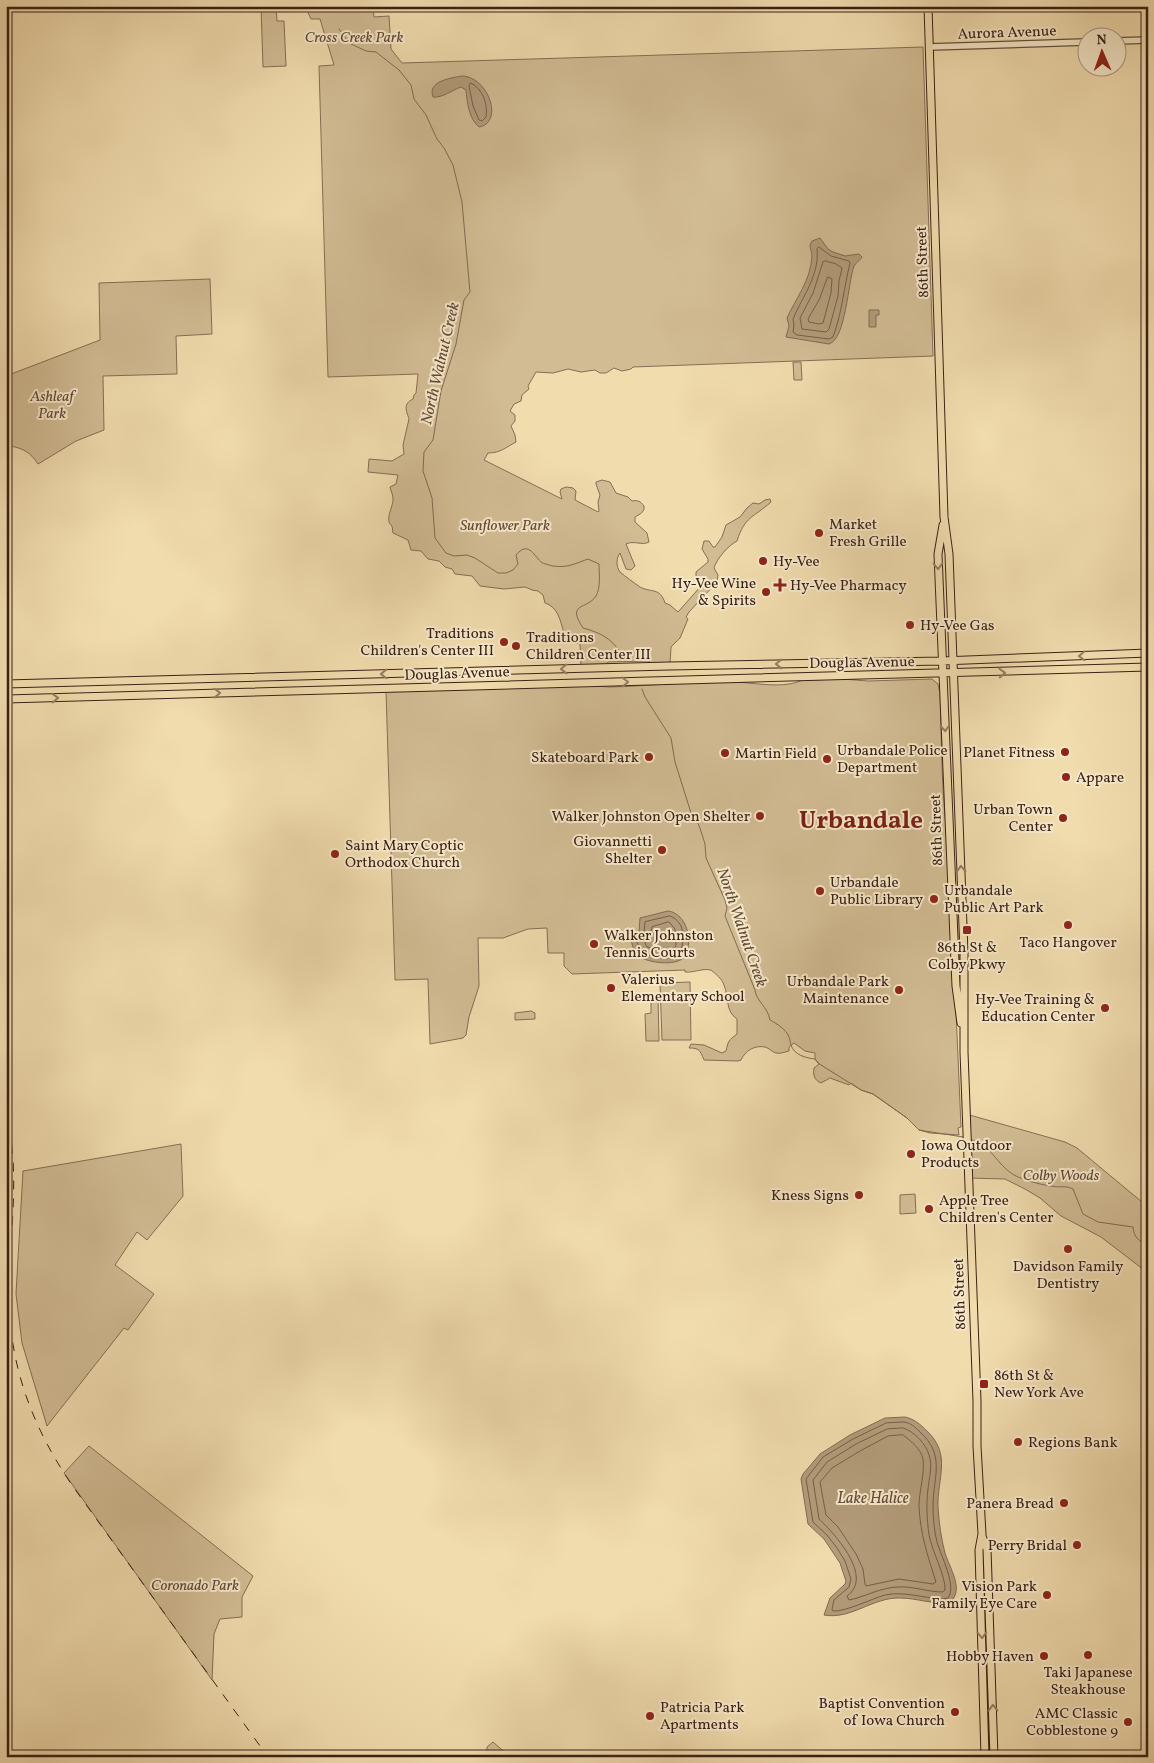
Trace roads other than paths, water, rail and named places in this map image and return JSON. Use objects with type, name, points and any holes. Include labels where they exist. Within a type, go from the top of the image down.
[{"type":"main road","name":"86th Street","points":[[928,6],[944,517],[949,554],[965,980],[964,1052],[977,1400],[977,1446],[982,1534],[979,1550],[985,1757]]},
{"type":"main road","name":"86th Street","points":[[944,517],[938,554],[942,674],[956,986],[964,1052]]},
{"type":"main road","name":"Douglas Avenue","points":[[6,684],[669,666],[952,661],[1148,653]]},
{"type":"main road","points":[[1096,670],[1097,660],[1100,658],[1130,654]]},
{"type":"main road","name":"Douglas Avenue","points":[[6,699],[1096,670],[1148,667]]},
{"type":"main road","name":"86th Street","points":[[982,1534],[987,1549],[994,1757]]},
{"type":"street","points":[[1126,41],[1148,40]]},
{"type":"street","name":"Aurora Avenue","points":[[929,47],[1076,42]]},
{"type":"water","points":[[462,76],[472,78],[486,92],[492,109],[491,117],[487,124],[479,127],[473,120],[466,90],[461,87],[444,95],[433,97],[433,87],[441,81]]},
{"type":"water","points":[[820,238],[828,249],[833,252],[845,256],[859,254],[862,257],[854,266],[846,309],[839,332],[835,340],[829,344],[786,337],[789,326],[787,318],[809,273],[812,256],[810,245],[812,241]]},
{"type":"water","points":[[869,310],[879,310],[879,315],[876,315],[876,327],[869,327]]},
{"type":"water","points":[[668,911],[675,913],[684,923],[689,938],[687,952],[683,958],[668,963],[648,960],[639,956],[631,939],[633,935],[639,932],[640,918]]},
{"type":"water","name":"Lake Halice","points":[[905,1417],[914,1420],[924,1428],[935,1440],[939,1449],[942,1467],[938,1496],[939,1519],[945,1553],[955,1578],[956,1591],[954,1597],[950,1602],[944,1603],[906,1598],[890,1599],[853,1612],[834,1616],[824,1615],[830,1598],[846,1581],[840,1563],[824,1539],[808,1524],[801,1479],[803,1474],[820,1454],[850,1435],[885,1418]]},
{"type":"waterway","name":"North Walnut Creek","points":[[339,29],[349,43],[366,51],[376,52],[399,70],[411,85],[414,99],[426,115],[437,139],[453,165],[462,202],[470,292],[464,300],[456,344],[441,391],[433,440],[424,452],[423,471],[432,498],[435,538],[446,553],[454,556],[467,555],[475,558],[498,573],[506,573],[513,570],[518,564],[516,555],[524,549],[530,550],[542,563],[553,566],[567,566],[588,559],[599,564],[598,592],[592,600],[577,610],[578,620],[583,628],[597,633],[613,643],[625,661]]},
{"type":"waterway","name":"North Walnut Creek","points":[[642,689],[671,738],[675,762],[692,816],[700,828],[705,844],[706,858],[725,900],[727,908],[725,916],[757,998],[767,1011],[770,1020],[786,1032],[791,1045],[798,1054],[815,1059],[818,1063],[861,1090],[873,1094],[907,1118],[919,1130],[963,1137]]},
{"type":"waterway","name":"North Walnut Creek","points":[[969,1139],[989,1150],[1008,1171],[1017,1177],[1054,1187],[1073,1189],[1083,1214],[1098,1222],[1133,1227],[1137,1238],[1148,1245]]},
{"type":"railway","points":[[6,1109],[13,1154],[14,1176],[9,1312],[17,1366],[34,1417],[45,1441],[74,1488],[268,1757]]},
{"type":"place","name":"Market Fresh Grille","points":[[819,533]]},
{"type":"place","name":"Hy-Vee","points":[[763,561]]},
{"type":"place","name":"Hy-Vee Pharmacy","points":[[780,585]]},
{"type":"place","name":"Hy-Vee Wine & Spirits","points":[[766,592]]},
{"type":"place","name":"Hy-Vee Gas","points":[[910,625]]},
{"type":"place","name":"Traditions Children's Center III","points":[[504,642]]},
{"type":"place","name":"Traditions Children Center III","points":[[516,646]]},
{"type":"place","name":"Planet Fitness","points":[[1065,752]]},
{"type":"place","name":"Martin Field","points":[[725,753]]},
{"type":"place","name":"Skateboard Park","points":[[649,757]]},
{"type":"place","name":"Urbandale Police Department","points":[[827,759]]},
{"type":"place","name":"Appare","points":[[1066,777]]},
{"type":"place","name":"Walker Johnston Open Shelter","points":[[760,816]]},
{"type":"place","name":"Urban Town Center","points":[[1063,818]]},
{"type":"place","name":"Giovannetti Shelter","points":[[662,850]]},
{"type":"place","name":"Saint Mary Coptic Orthodox Church","points":[[335,854]]},
{"type":"place","name":"Urbandale Public Library","points":[[820,891]]},
{"type":"place","name":"Urbandale Public Art Park","points":[[934,899]]},
{"type":"place","name":"Taco Hangover","points":[[1068,925]]},
{"type":"place","name":"86th St & Colby Pkwy","points":[[967,930]]},
{"type":"place","name":"Walker Johnston Tennis Courts","points":[[594,944]]},
{"type":"place","name":"Valerius Elementary School","points":[[611,988]]},
{"type":"place","name":"Urbandale Park Maintenance","points":[[899,990]]},
{"type":"place","name":"Hy-Vee Training & Education Center","points":[[1105,1008]]},
{"type":"place","name":"Iowa Outdoor Products","points":[[911,1154]]},
{"type":"place","name":"Kness Signs","points":[[859,1195]]},
{"type":"place","name":"Apple Tree Children's Center","points":[[929,1209]]},
{"type":"place","name":"Davidson Family Dentistry","points":[[1068,1249]]},
{"type":"place","name":"86th St & New York Ave","points":[[984,1384]]},
{"type":"place","name":"Regions Bank","points":[[1018,1442]]},
{"type":"place","name":"Panera Bread","points":[[1064,1503]]},
{"type":"place","name":"Perry Bridal","points":[[1077,1545]]},
{"type":"place","name":"Vision Park Family Eye Care","points":[[1047,1595]]},
{"type":"place","name":"Taki Japanese Steakhouse","points":[[1088,1655]]},
{"type":"place","name":"Hobby Haven","points":[[1044,1656]]},
{"type":"place","name":"Baptist Convention of Iowa Church","points":[[955,1712]]},
{"type":"place","name":"Patricia Park Apartments","points":[[650,1716]]},
{"type":"place","name":"AMC Classic Cobblestone 9","points":[[1128,1722]]},
{"type":"district","name":"Urbandale","points":[[861,819]]},
{"type":"park label","name":"Cross Creek Park","points":[[354,37]]},
{"type":"park label","name":"Ashleaf Park","points":[[52,404]]},
{"type":"park label","name":"Sunflower Park","points":[[505,525]]},
{"type":"park label","name":"Colby Woods","points":[[1061,1175]]},
{"type":"park label","name":"Coronado Park","points":[[195,1585]]}]
